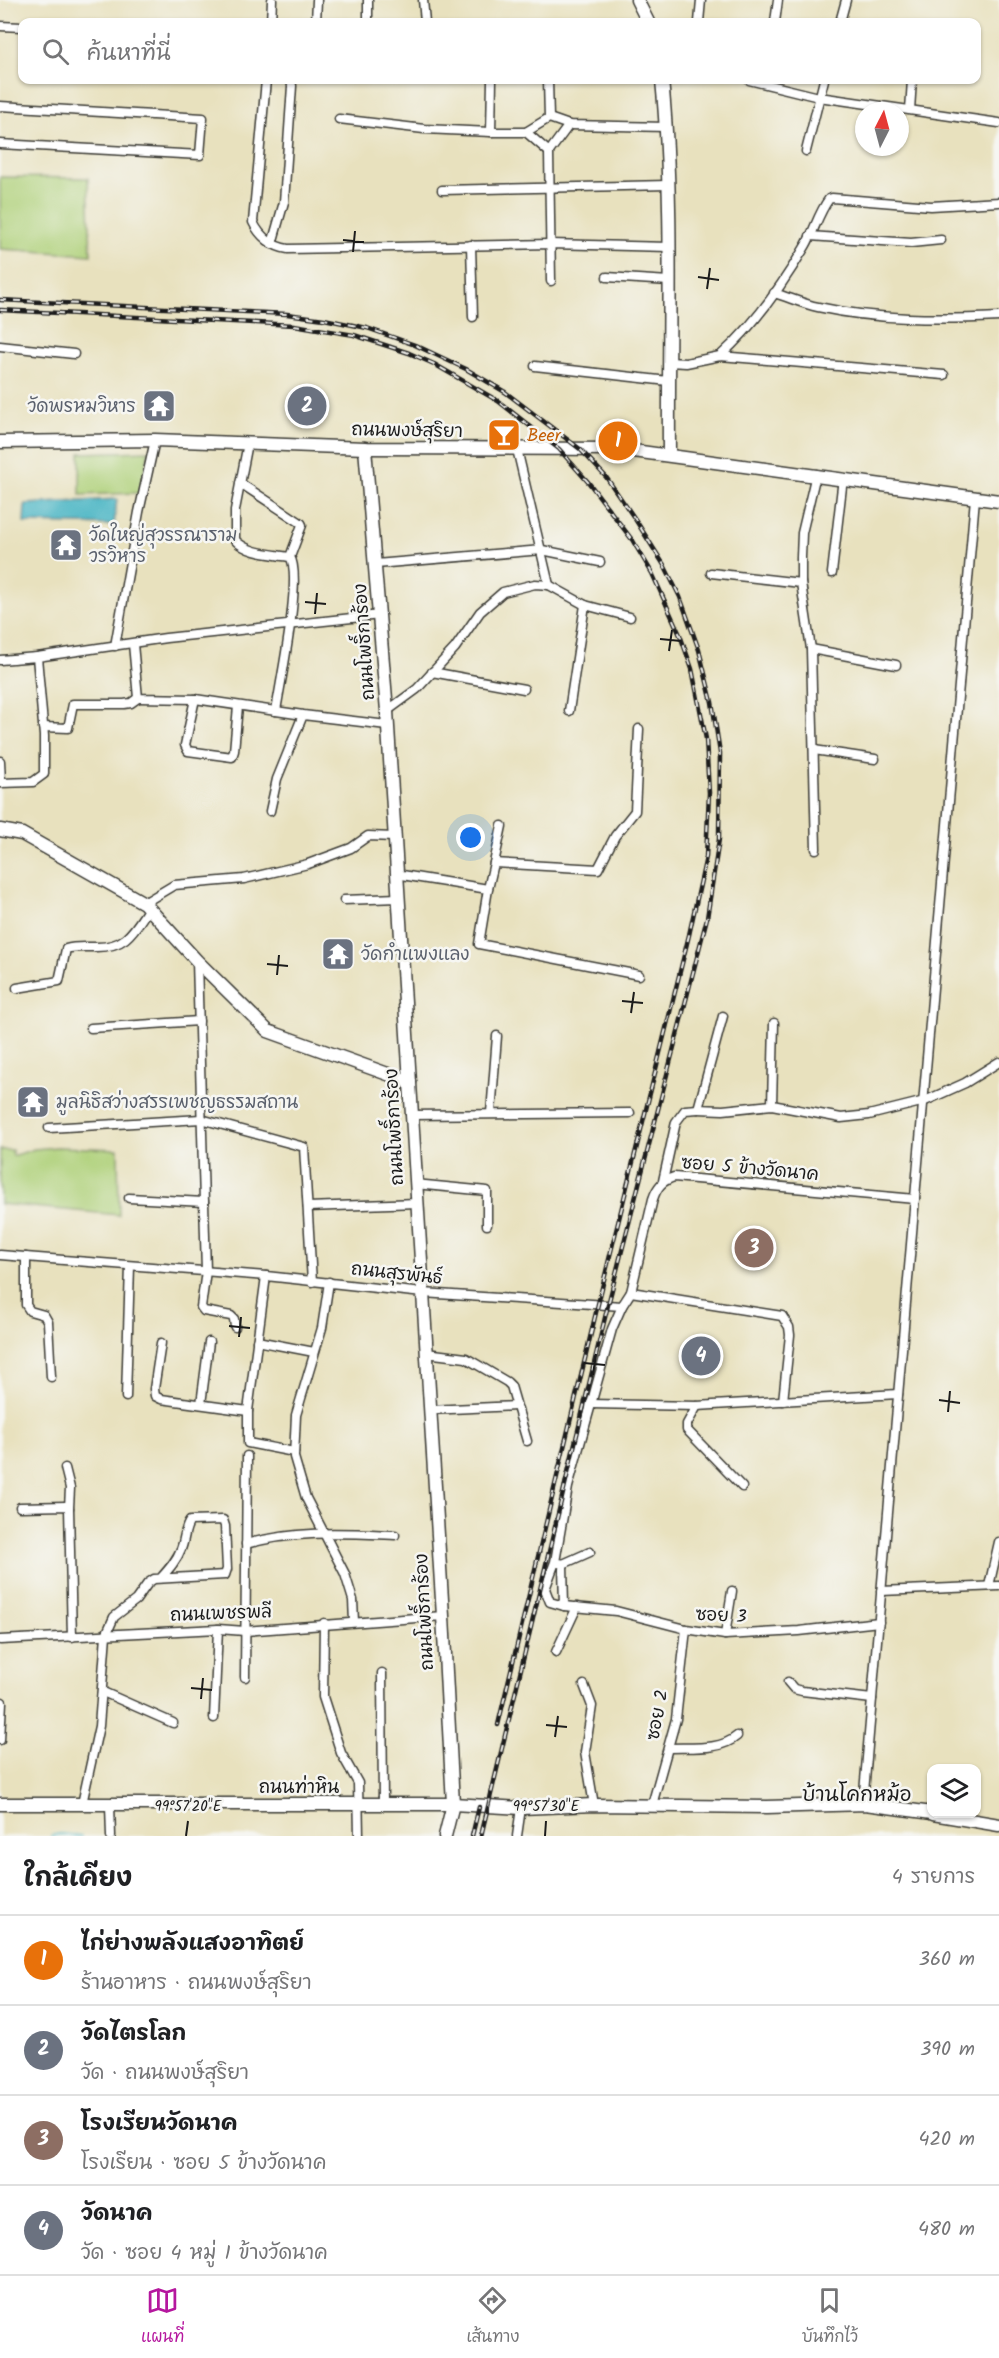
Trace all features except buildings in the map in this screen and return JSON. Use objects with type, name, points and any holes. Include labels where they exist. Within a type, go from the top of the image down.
[{"type":"street","points":[[271,18],[272,0]]},
{"type":"street","points":[[316,0],[316,18]]},
{"type":"street","points":[[368,0],[368,18]]},
{"type":"street","points":[[423,0],[425,18]]},
{"type":"street","points":[[637,0],[646,18]]},
{"type":"street","points":[[699,18],[701,0]]},
{"type":"street","points":[[776,18],[778,0]]},
{"type":"street","points":[[841,18],[846,0]]},
{"type":"street","points":[[0,26],[18,27]]},
{"type":"street","points":[[266,84],[253,219],[258,231],[272,244],[288,249],[550,244],[669,247]]},
{"type":"street","points":[[272,244],[284,201],[292,84]]},
{"type":"street","points":[[491,132],[492,84]]},
{"type":"street","points":[[548,84],[549,118]]},
{"type":"street","points":[[662,84],[667,128],[669,454]]},
{"type":"street","points":[[771,84],[819,97],[999,123]]},
{"type":"street","points":[[806,151],[823,84]]},
{"type":"street","points":[[910,110],[912,84]]},
{"type":"street","points":[[0,106],[202,118],[200,155],[0,144]]},
{"type":"street","points":[[339,119],[424,129],[526,132],[549,118]]},
{"type":"street","points":[[549,118],[569,125],[667,128]]},
{"type":"street","points":[[551,281],[549,152],[569,125]]},
{"type":"street","points":[[526,132],[549,152]]},
{"type":"street","points":[[442,190],[668,186]]},
{"type":"street","points":[[720,356],[742,335],[774,293],[810,236],[826,203],[832,198],[931,206],[999,202]]},
{"type":"street","points":[[810,236],[911,243],[941,240]]},
{"type":"street","points":[[471,245],[473,317]]},
{"type":"street","points":[[607,278],[669,281]]},
{"type":"street","points":[[774,293],[817,307],[862,314],[932,319],[999,317]]},
{"type":"street","points":[[0,346],[74,354]]},
{"type":"street","points":[[668,362],[686,363],[720,356],[944,375]]},
{"type":"street","points":[[535,366],[668,381]]},
{"type":"street","points":[[115,646],[154,440]]},
{"type":"street","name":"ถนนพงษ์สุริยา","points":[[0,442],[154,440],[365,448],[619,449],[816,474],[999,501]]},
{"type":"street","points":[[248,442],[235,510],[235,540],[240,545],[256,551],[290,557],[293,562],[295,580],[276,711]]},
{"type":"street","name":"ถนนโพธิ์การ้อง","points":[[365,448],[387,711],[453,1804],[445,1836]]},
{"type":"street","points":[[517,449],[549,585]]},
{"type":"street","points":[[816,474],[802,533],[801,583],[811,650],[816,849]]},
{"type":"street","points":[[832,573],[843,478]]},
{"type":"street","points":[[240,483],[302,525],[290,557]]},
{"type":"street","points":[[863,1804],[975,498]]},
{"type":"street","points":[[376,564],[542,550],[600,562]]},
{"type":"street","points":[[711,573],[801,583]]},
{"type":"street","points":[[387,711],[417,688],[454,648],[480,612],[503,592],[535,584],[549,585],[585,605],[630,617]]},
{"type":"street","points":[[569,711],[585,605]]},
{"type":"street","points":[[0,660],[166,638],[380,615]]},
{"type":"street","points":[[133,644],[138,698]]},
{"type":"street","points":[[811,650],[896,665]]},
{"type":"street","points":[[0,761],[1,783],[33,782],[45,774],[36,657]]},
{"type":"street","points":[[432,672],[524,689]]},
{"type":"street","points":[[43,727],[69,728],[73,704],[124,704],[131,703],[138,698],[195,699],[303,716],[387,724]]},
{"type":"street","points":[[195,699],[185,748],[197,752],[232,757],[238,706]]},
{"type":"street","points":[[270,811],[277,779],[303,716]]},
{"type":"street","points":[[494,863],[598,869],[615,836],[635,811],[639,729]]},
{"type":"street","points":[[814,750],[875,759]]},
{"type":"street","points":[[502,826],[479,944],[639,975]]},
{"type":"street","points":[[0,830],[22,834],[147,905],[197,961],[268,1031],[411,1082]]},
{"type":"street","points":[[17,987],[59,981],[66,949],[102,948],[121,944],[135,929],[147,905],[174,885],[244,879],[308,864],[351,848],[368,836],[394,837]]},
{"type":"street","points":[[396,874],[488,889]]},
{"type":"street","points":[[344,900],[398,898]]},
{"type":"street","points":[[197,961],[206,1271],[201,1309],[231,1316],[234,1318],[235,1327]]},
{"type":"street","points":[[698,1109],[723,1016]]},
{"type":"street","points":[[91,1028],[198,1022]]},
{"type":"street","points":[[772,1105],[774,1023]]},
{"type":"street","points":[[491,1113],[497,1036]]},
{"type":"street","points":[[663,1181],[676,1122],[685,1110],[723,1110],[772,1105],[841,1118],[869,1115],[923,1101],[965,1083],[999,1062]]},
{"type":"street","points":[[411,1114],[630,1113]]},
{"type":"street","points":[[49,1128],[201,1119],[304,1146],[312,1282]]},
{"type":"street","name":"ซอย 5 ข้างวัดนาค","points":[[631,1292],[656,1190],[663,1181],[674,1177],[915,1199]]},
{"type":"street","points":[[415,1184],[487,1191],[487,1225]]},
{"type":"street","points":[[129,1198],[204,1202]]},
{"type":"street","points":[[308,1207],[417,1203]]},
{"type":"street","name":"ถนนสุรพันธ์","points":[[0,1255],[266,1276],[423,1293],[622,1306]]},
{"type":"street","points":[[26,1257],[26,1305],[30,1311],[44,1315],[48,1322],[51,1377]]},
{"type":"street","points":[[126,1397],[130,1266]]},
{"type":"street","points":[[266,1276],[248,1411],[248,1443],[294,1452]]},
{"type":"street","points":[[329,1282],[322,1328],[296,1415],[294,1452],[306,1498],[345,1574],[353,1600],[354,1622]]},
{"type":"street","points":[[590,1552],[559,1563],[545,1589],[550,1602],[564,1606],[559,1563],[568,1487],[612,1329],[631,1292],[782,1316],[789,1327],[783,1401]]},
{"type":"street","points":[[257,1341],[314,1352]]},
{"type":"street","points":[[201,1404],[209,1342]]},
{"type":"street","points":[[161,1343],[155,1396],[161,1399],[248,1411]]},
{"type":"street","points":[[426,1353],[466,1358],[501,1377],[511,1386],[526,1441]]},
{"type":"street","points":[[590,1404],[697,1406],[898,1394]]},
{"type":"street","points":[[429,1410],[516,1406]]},
{"type":"street","points":[[697,1406],[687,1424],[687,1430],[742,1487]]},
{"type":"street","points":[[245,1677],[248,1456]]},
{"type":"street","points":[[65,1468],[70,1488],[72,1636]]},
{"type":"street","points":[[20,1507],[66,1506],[69,1508]]},
{"type":"street","points":[[82,1804],[99,1726],[106,1635],[114,1617],[136,1599],[148,1583],[161,1578],[225,1575],[227,1569],[223,1520],[190,1521],[186,1526],[184,1542],[178,1556],[161,1578]]},
{"type":"street","points":[[246,1544],[273,1536],[324,1533],[395,1535]]},
{"type":"street","points":[[989,1586],[999,1542]]},
{"type":"street","points":[[881,1591],[999,1586]]},
{"type":"street","points":[[725,1635],[732,1591]]},
{"type":"street","name":"ซอย 3","points":[[564,1606],[627,1613],[686,1629],[725,1635],[879,1622]]},
{"type":"street","points":[[556,1652],[577,1607]]},
{"type":"street","name":"ถนนเพชรพลี","points":[[0,1640],[218,1629],[245,1631],[324,1623],[442,1616]]},
{"type":"street","points":[[324,1623],[323,1697],[341,1753],[358,1783],[359,1836]]},
{"type":"street","points":[[214,1718],[218,1629]]},
{"type":"street","name":"ซอย 2","points":[[652,1805],[676,1719],[686,1629]]},
{"type":"street","points":[[382,1673],[383,1805]]},
{"type":"street","points":[[788,1682],[794,1689],[802,1691],[872,1699]]},
{"type":"street","points":[[584,1685],[592,1706],[585,1752],[594,1805]]},
{"type":"street","points":[[103,1692],[173,1723]]},
{"type":"street","points":[[0,1740],[2,1702]]},
{"type":"street","points":[[669,1748],[721,1745],[737,1736]]},
{"type":"street","name":"ถนนท่าหิน","points":[[0,1804],[453,1804],[521,1808],[594,1805],[767,1807],[863,1804],[927,1812]]},
{"type":"street","points":[[110,1804],[111,1836]]},
{"type":"street","points":[[517,1836],[521,1808]]},
{"type":"street","name":"ถนนท่าหิน","points":[[958,1818],[999,1826]]},
{"type":"green space","points":[[0,177],[88,178],[91,255],[0,249]]},
{"type":"green space","points":[[149,451],[140,493],[80,495],[80,453]]},
{"type":"green space","points":[[57,1147],[118,1149],[119,1215],[0,1204],[0,1150],[12,1150],[13,1156],[34,1149]]},
{"type":"water","points":[[117,499],[114,525],[24,523],[25,504]]},
{"type":"waterway","points":[[51,1836],[60,1834],[82,1836]]},
{"type":"railway","points":[[0,300],[287,314],[324,319],[367,328],[415,345],[466,369],[505,392],[580,449],[606,477],[664,565],[680,597],[699,650],[712,702],[720,753],[719,839],[707,918],[608,1305],[481,1836]]},
{"type":"railway","points":[[0,310],[294,325],[354,335],[409,353],[434,364],[498,401],[559,449],[589,483],[633,541],[652,573],[680,635],[692,669],[706,739],[709,793],[706,857],[498,1725]]},
{"type":"railway","points":[[472,1836],[479,1807]]},
{"type":"place","name":"วัดพรหมวิหาร","points":[[159,406]]},
{"type":"place","name":"วัดไตรโลก","points":[[307,406]]},
{"type":"place","name":"Beer","points":[[504,435]]},
{"type":"place","name":"ไก่ย่างพลังแสงอาทิตย์","points":[[618,441]]},
{"type":"place","name":"วัดใหญ่สุวรรณาราม วรวิหาร","points":[[66,545]]},
{"type":"place","name":"วัดกำแพงแลง","points":[[338,954]]},
{"type":"place","name":"มูลนิธิสว่างสรรเพชญธรรมสถาน","points":[[33,1102]]},
{"type":"place","name":"โรงเรียนวัดนาค","points":[[754,1248]]},
{"type":"place","name":"วัดนาค","points":[[701,1356]]},
{"type":"district","name":"บ้านโคกหม้อ","points":[[857,1794]]}]
